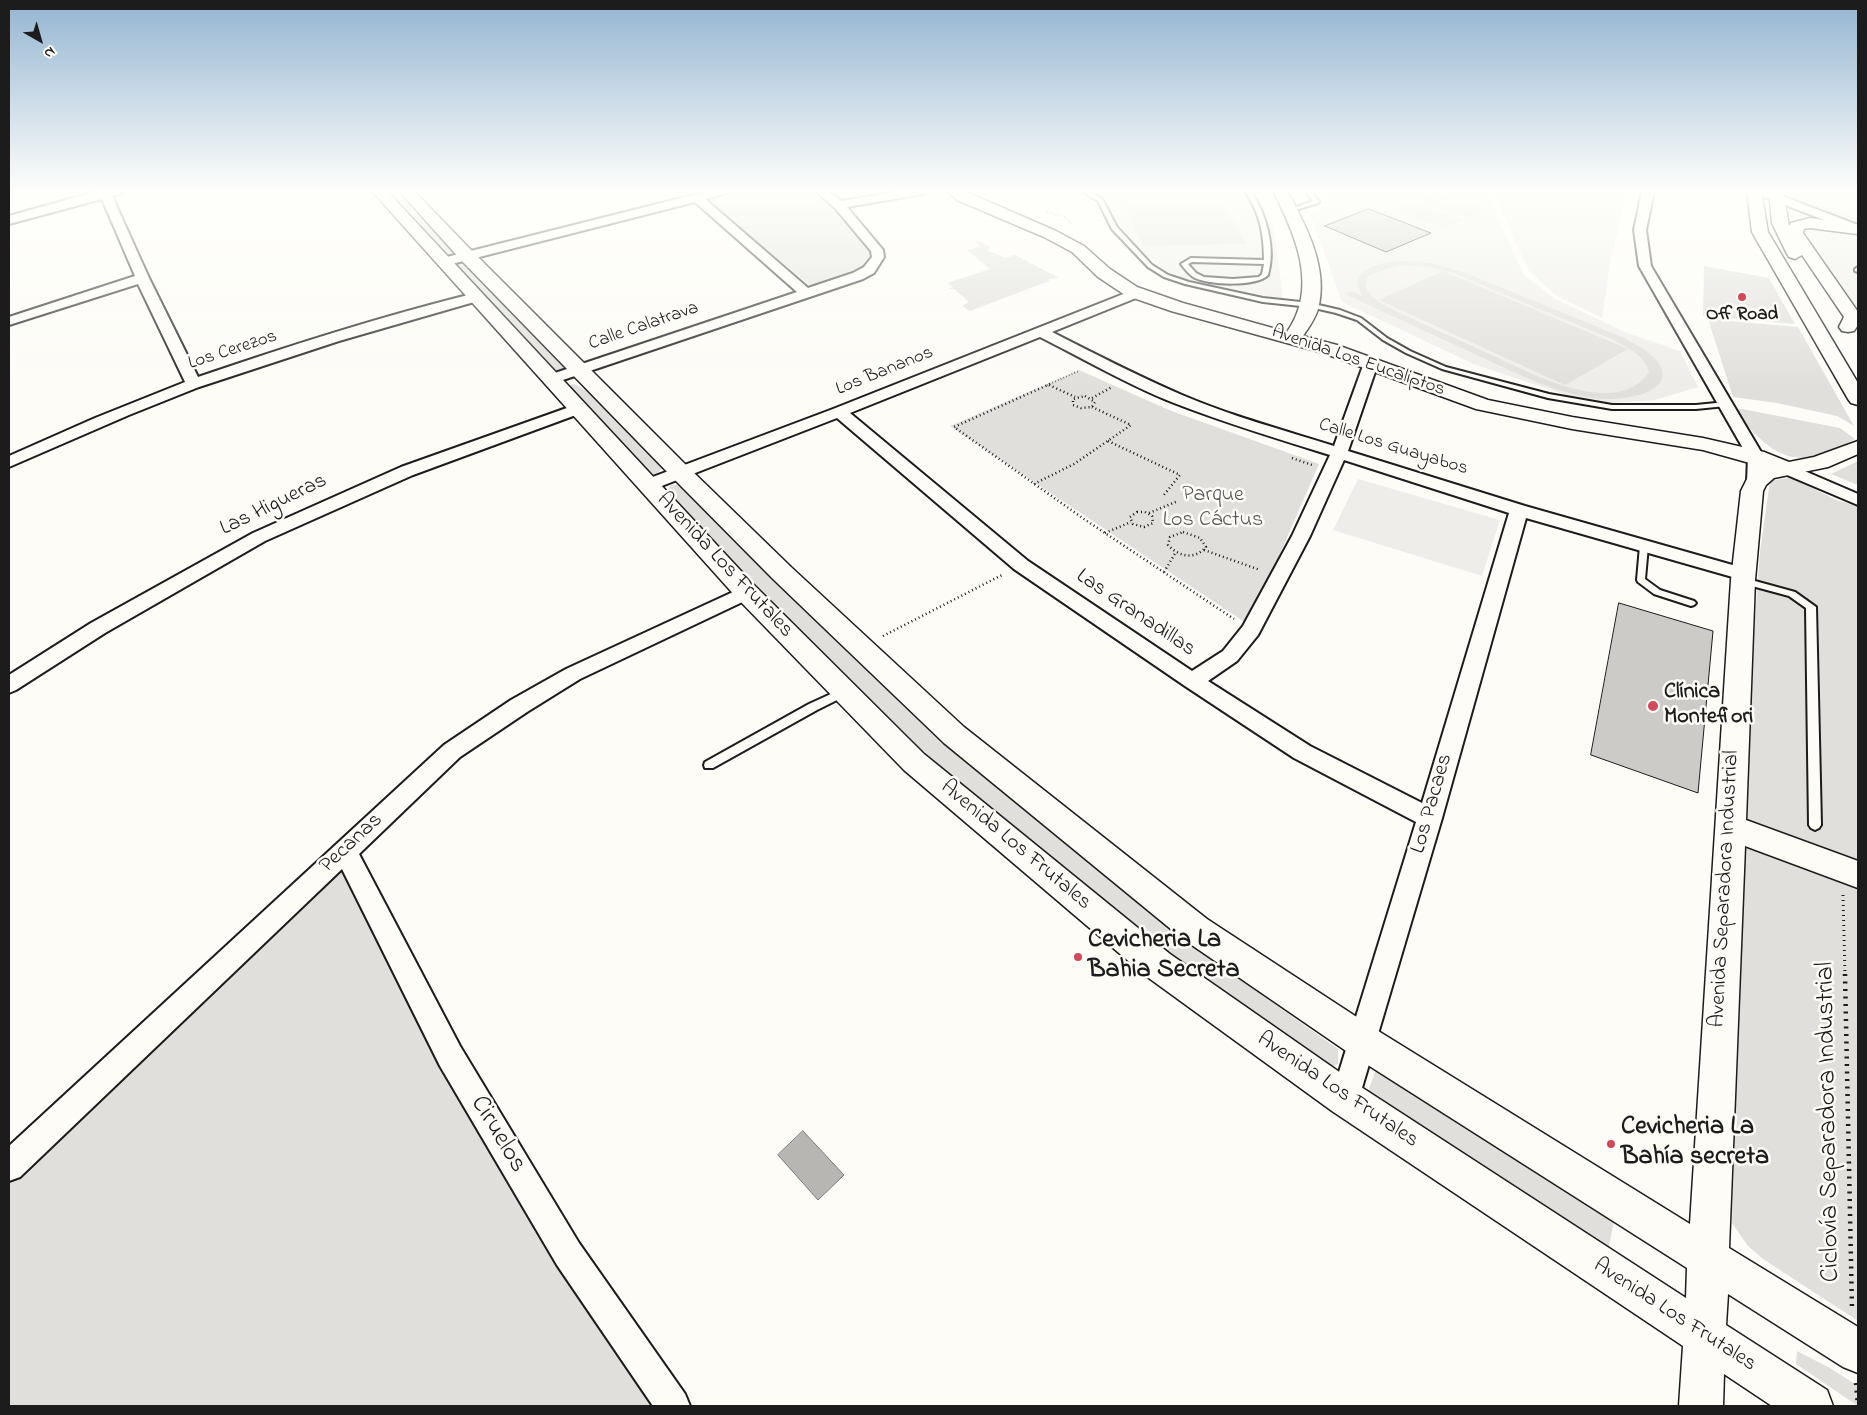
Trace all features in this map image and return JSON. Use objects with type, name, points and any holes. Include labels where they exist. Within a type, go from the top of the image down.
[{"type":"main road","name":"Avenida Los Eucaliptos","points":[[1085,257],[1104,273],[1136,293],[1211,317],[1292,338],[1371,363],[1444,392],[1483,405],[1572,423],[1678,439],[1756,470]]},
{"type":"main road","points":[[1292,338],[1300,327],[1310,304],[1311,280],[1308,257]]},
{"type":"main road","points":[[1775,257],[1858,399]]},
{"type":"main road","points":[[1797,257],[1858,342]]},
{"type":"main road","points":[[1812,257],[1853,317],[1848,327]]},
{"type":"main road","name":"Avenida Los Frutales","points":[[455,259],[476,297],[578,409],[746,592],[914,762],[1158,966],[1344,1098],[1811,1406]]},
{"type":"main road","name":"Avenida Los Frutales","points":[[455,259],[579,370],[681,473],[861,648],[954,735],[1195,929],[1362,1040],[1707,1259],[1856,1351]]},
{"type":"main road","points":[[1756,470],[1767,473],[1820,462],[1858,447]]},
{"type":"main road","name":"Avenida Separadora Industrial","points":[[1701,1406],[1743,577],[1756,470]]},
{"type":"main road","points":[[1729,827],[1850,873]]},
{"type":"street","points":[[134,257],[142,278],[194,384]]},
{"type":"street","points":[[455,259],[463,257]]},
{"type":"street","points":[[765,257],[807,294]]},
{"type":"street","name":"Calle Calatrava","points":[[551,379],[858,276],[869,270],[878,257]]},
{"type":"street","points":[[1644,257],[1645,266],[1726,404],[1756,470]]},
{"type":"street","points":[[9,321],[142,278]]},
{"type":"street","name":"Los Bananos","points":[[648,485],[1042,332],[1136,293]]},
{"type":"street","name":"Los Cerezos","points":[[9,462],[97,422],[194,384],[341,336],[476,297]]},
{"type":"street","name":"Calle Los Guayabos","points":[[1042,332],[1178,399],[1340,454],[1743,577]]},
{"type":"street","points":[[1192,681],[1230,656],[1251,630],[1301,536],[1340,454],[1371,363]]},
{"type":"street","name":"Las Higueras","points":[[9,685],[98,628],[259,537],[407,471],[578,409]]},
{"type":"street","name":"Las Granadillas","points":[[838,412],[1021,565],[1192,681],[1302,752],[1430,818]]},
{"type":"street","points":[[1786,468],[1858,500]]},
{"type":"street","name":"Los Pacaes","points":[[1344,1098],[1430,818],[1520,510]]},
{"type":"street","name":"Pecanas","points":[[9,1166],[452,751],[519,706],[573,674],[746,592]]},
{"type":"street","name":"Ciruelos","points":[[345,851],[455,1065],[568,1254],[673,1406]]},
{"type":"lane","points":[[1141,257],[1150,266],[1166,276],[1187,283],[1263,300],[1310,304],[1338,310],[1359,319],[1385,339],[1408,352],[1444,368],[1548,396],[1612,407],[1696,407],[1726,404]]},
{"type":"lane","points":[[1266,257],[1267,262],[1265,275],[1261,279],[1252,281],[1200,278],[1184,264],[1191,260],[1267,262]]},
{"type":"lane","points":[[1644,546],[1641,580],[1653,590],[1691,603]]},
{"type":"lane","points":[[1743,577],[1792,594],[1811,607],[1814,825]]},
{"type":"lane","points":[[709,765],[813,707],[844,692]]},
{"type":"path","points":[[1100,362],[954,427],[1105,533],[1251,630]]},
{"type":"path","points":[[1078,372],[1087,376]]},
{"type":"path","points":[[1048,385],[1075,398],[1082,396],[1092,398],[1112,387],[1104,383]]},
{"type":"path","points":[[1034,484],[1074,464],[1131,425],[1092,407],[1085,409],[1075,406],[1072,401],[1075,398]]},
{"type":"path","points":[[1092,398],[1095,402],[1092,407]]},
{"type":"path","points":[[1108,441],[1180,475],[1163,496]]},
{"type":"path","points":[[1285,456],[1312,465]]},
{"type":"path","points":[[1131,522],[1130,517],[1134,513],[1149,514],[1178,501]]},
{"type":"path","points":[[1131,522],[1140,527],[1151,525],[1154,521],[1149,514]]},
{"type":"path","points":[[1105,533],[1131,522]]},
{"type":"path","points":[[1183,532],[1194,534],[1203,540],[1206,547],[1204,550],[1188,556],[1176,552],[1168,545],[1168,541],[1173,534],[1183,532]]},
{"type":"path","points":[[1204,550],[1263,572]]},
{"type":"path","points":[[1164,572],[1176,552]]},
{"type":"path","points":[[861,648],[1021,565]]},
{"type":"path","name":"Ciclovía Separadora Industrial","points":[[1850,873],[1858,1406]]},
{"type":"shaded area","points":[[1148,257],[1278,257],[1283,299],[1188,280],[1169,273]]},
{"type":"shaded area","points":[[1326,257],[1516,257],[1524,275],[1555,299],[1627,333],[1680,351],[1698,387],[1655,400],[1611,403],[1567,395],[1476,365],[1342,302]]},
{"type":"shaded area","points":[[1523,257],[1611,257],[1602,318],[1557,296],[1529,271]]},
{"type":"shaded area","points":[[1812,257],[1858,257],[1858,323]]},
{"type":"shaded area","points":[[1358,479],[1500,520],[1482,576],[1333,530]]},
{"type":"shaded area","points":[[803,1131],[844,1175],[818,1200],[778,1155]]},
{"type":"green space","points":[[775,257],[874,257],[863,267],[813,288]]},
{"type":"green space","points":[[976,257],[1019,257],[1059,278],[1049,279],[1049,281],[970,311],[962,306],[969,302],[954,289],[948,289],[953,287],[947,283],[990,269]]},
{"type":"green space","points":[[462,260],[565,368],[550,374],[451,262]]},
{"type":"green space","points":[[1400,261],[1431,263],[1463,272],[1622,337],[1644,349],[1658,362],[1661,367],[1662,376],[1659,384],[1652,390],[1632,397],[1604,399],[1571,394],[1524,377],[1345,294],[1351,291],[1362,296],[1357,283],[1363,272],[1380,264]],"holes":[[[1403,265],[1429,267],[1451,272],[1614,340],[1640,357],[1649,372],[1634,386],[1614,393],[1591,392],[1567,387],[1519,368],[1387,307],[1373,298],[1365,287],[1368,276],[1392,267]]]},
{"type":"green space","name":"Off Road","points":[[1704,266],[1769,278],[1795,324],[1703,316]]},
{"type":"green space","points":[[1443,271],[1628,349],[1565,385],[1379,300]]},
{"type":"green space","points":[[1708,319],[1798,327],[1854,426],[1837,416],[1777,403],[1733,397]]},
{"type":"green space","name":"Parque Los Cáctus","points":[[1079,370],[1169,410],[1319,464],[1249,625],[950,426]]},
{"type":"green space","points":[[573,384],[593,396],[663,467],[657,474],[650,475],[567,387]]},
{"type":"green space","points":[[1742,409],[1840,428],[1855,439],[1835,450],[1817,456],[1801,458],[1787,456],[1774,450],[1748,427],[1734,410]]},
{"type":"green space","points":[[1858,461],[1858,485],[1831,474]]},
{"type":"green space","points":[[1791,477],[1836,500],[1858,506],[1858,1321],[1763,1259],[1748,1246],[1732,1223],[1746,736],[1760,552],[1770,481]]},
{"type":"green space","points":[[681,484],[1183,939],[1338,1049],[1338,1064],[1329,1068],[1167,955],[921,749],[756,586],[667,491],[671,485]]},
{"type":"green space","points":[[339,864],[469,1109],[562,1272],[656,1406],[9,1406],[9,1176]]},
{"type":"green space","points":[[1376,1070],[1614,1221],[1607,1256],[1367,1094]]},
{"type":"green space","points":[[1797,1351],[1830,1368],[1858,1386],[1858,1406],[1796,1364]]},
{"type":"building","name":"Clínica Montefiori","points":[[1619,603],[1713,631],[1698,793],[1591,755]]},
{"type":"place","name":"Off Road","points":[[1742,297]]},
{"type":"place","name":"Clínica Montefiori","points":[[1653,706]]},
{"type":"place","name":"Cevicheria La Bahia Secreta","points":[[1078,957]]},
{"type":"place","name":"Cevicheria La Bahía secreta","points":[[1611,1144]]}]
